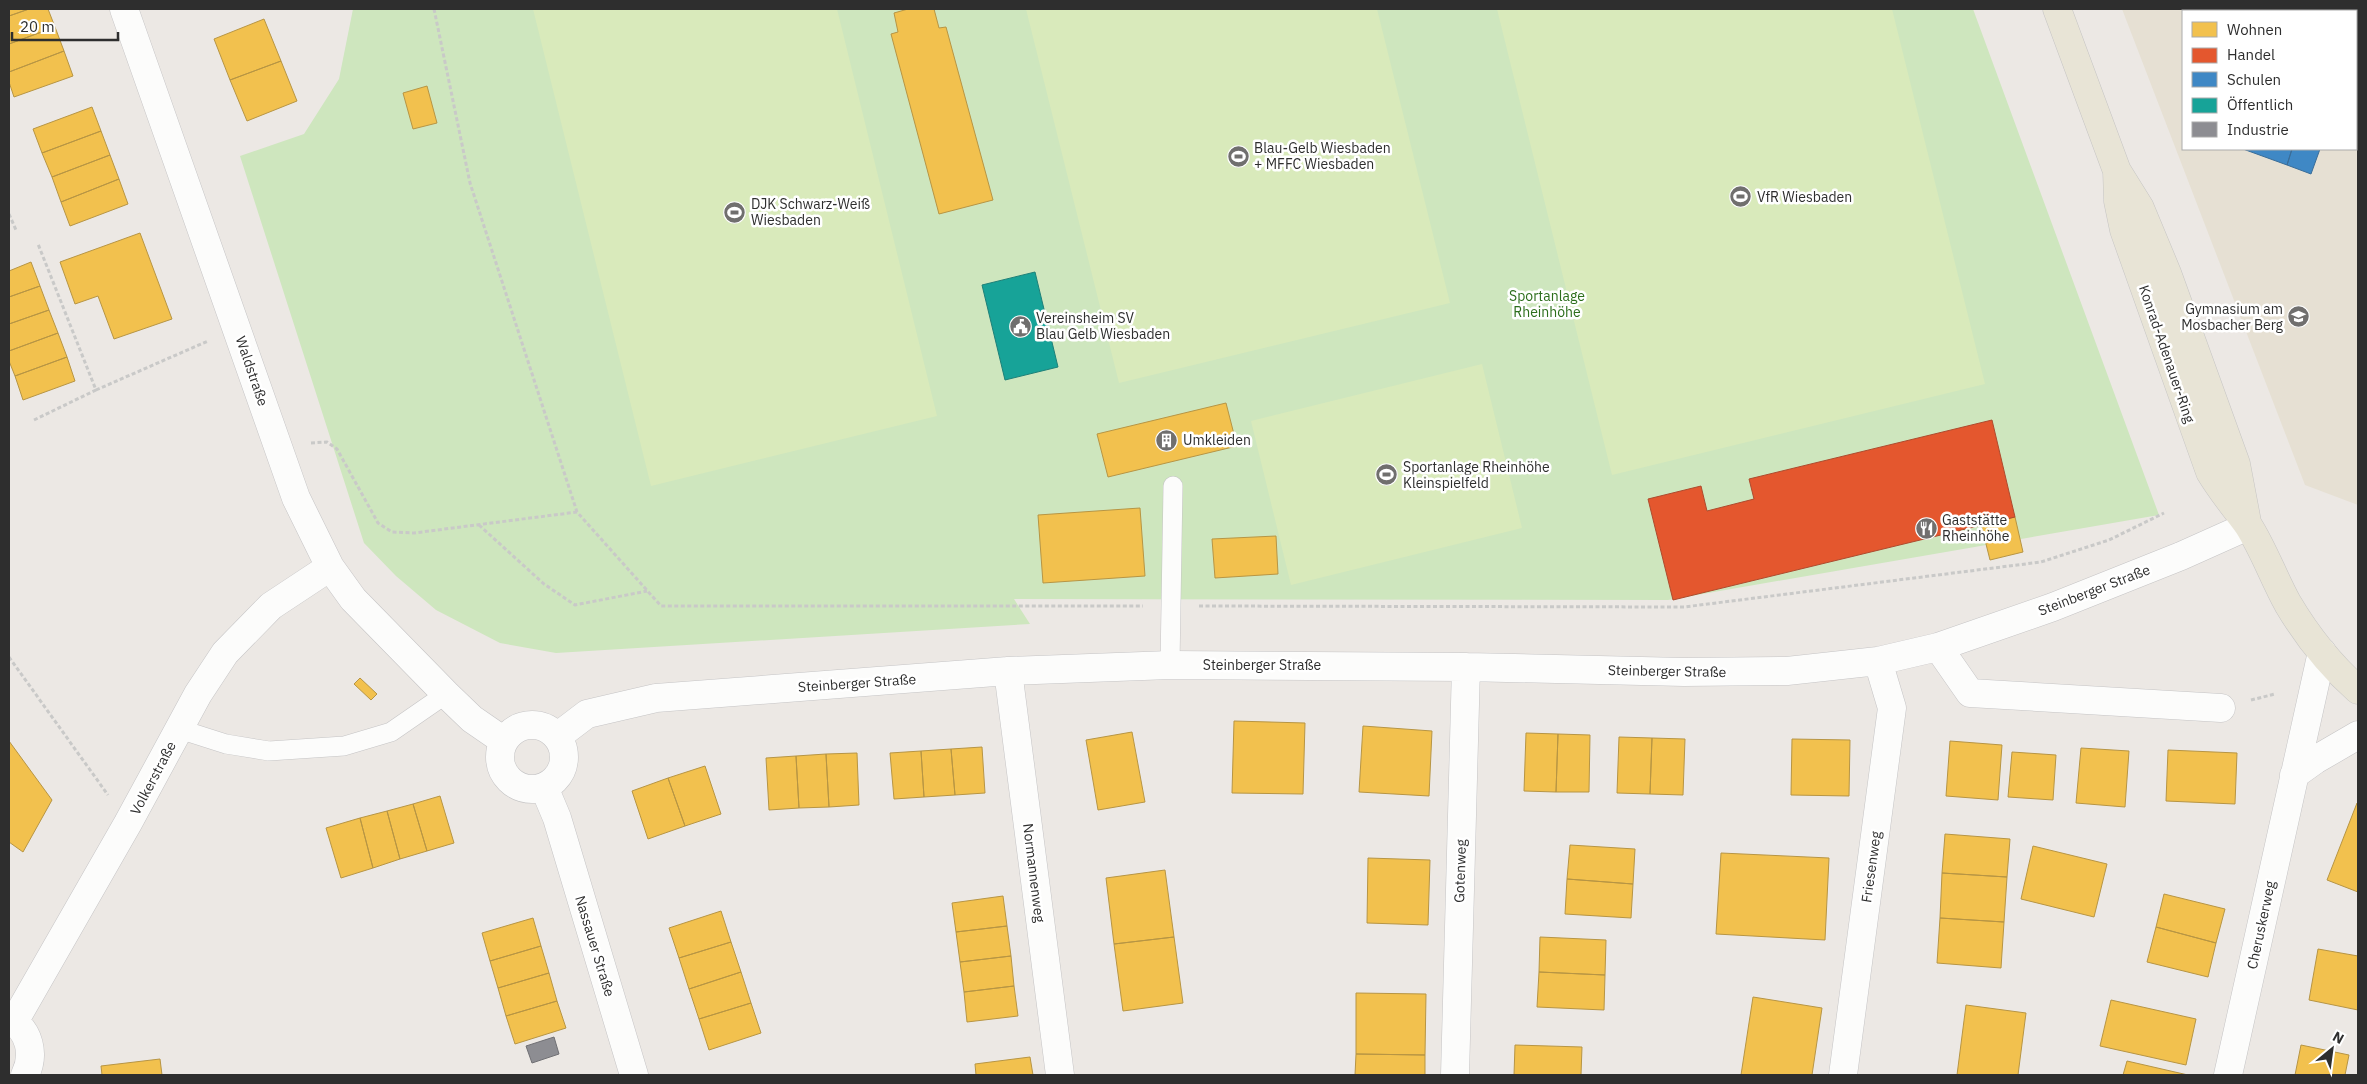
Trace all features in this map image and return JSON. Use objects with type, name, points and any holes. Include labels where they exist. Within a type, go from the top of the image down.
[{"type":"main road","name":"Konrad-Adenauer-Ring","points":[[2057,9],[2117,171],[2118,201],[2124,230],[2203,457],[2227,500],[2248,526],[2289,605],[2322,652],[2358,690]]},
{"type":"street","name":"Waldstraße","points":[[124,9],[296,498],[330,567],[353,599],[446,694]]},
{"type":"street","name":"Steinberger Straße","points":[[558,736],[587,714],[656,698],[1008,671],[1170,665],[1466,667],[1684,672],[1787,671],[1878,661],[1938,648],[2053,607],[2181,556],[2248,526]]},
{"type":"street","name":"Volkerstraße","points":[[25,1075],[31,1055],[29,1042],[23,1031],[11,1020],[128,823],[198,694],[225,653],[271,606],[330,567]]},
{"type":"street","points":[[1938,648],[1970,692],[2221,708]]},
{"type":"street","name":"Cheruskerweg","points":[[2228,1075],[2322,652]]},
{"type":"street","name":"Friesenweg","points":[[1843,1075],[1892,708],[1878,661]]},
{"type":"street","name":"Gotenweg","points":[[1455,1075],[1466,667]]},
{"type":"street","name":"Normannenweg","points":[[1008,671],[1060,1075]]},
{"type":"street","points":[[446,694],[472,719],[504,741]]},
{"type":"street","points":[[529,724],[545,726],[558,736],[565,755],[564,765],[553,782],[544,787],[525,788],[508,778],[500,760],[504,741],[514,730],[529,724]]},
{"type":"street","points":[[2294,775],[2358,735]]},
{"type":"street","name":"Nassauer Straße","points":[[544,787],[557,818],[634,1075]]},
{"type":"lane","points":[[1170,665],[1173,486]]},
{"type":"lane","points":[[179,729],[226,744],[269,751],[344,746],[391,732],[446,694]]},
{"type":"path","points":[[434,9],[470,183],[577,512],[661,606],[1684,607],[2041,562],[2109,540],[2164,512]]},
{"type":"path","points":[[9,214],[16,230]]},
{"type":"path","points":[[38,244],[96,390]]},
{"type":"path","points":[[34,420],[96,390],[237,328]]},
{"type":"path","points":[[278,445],[326,442],[337,449],[378,524],[392,532],[414,533],[577,512]]},
{"type":"path","points":[[479,525],[544,584],[575,605],[647,591]]},
{"type":"path","points":[[9,657],[128,823]]},
{"type":"shaded area","name":"Gymnasium am Mosbacher Berg","points":[[2122,9],[2358,9],[2358,505],[2305,485]]},
{"type":"green space","name":"Sportanlage Rheinhöhe","points":[[353,9],[1973,9],[2159,515],[1668,600],[1014,599],[1030,624],[556,653],[500,643],[436,610],[396,576],[364,543],[240,156],[304,134],[339,79]]},
{"type":"green space","name":"DJK Schwarz-Weiß Wiesbaden","points":[[533,9],[837,9],[937,416],[651,486]]},
{"type":"green space","name":"Blau-Gelb Wiesbaden + MFFC Wiesbaden","points":[[1026,9],[1377,9],[1450,303],[1119,383]]},
{"type":"green space","name":"VfR Wiesbaden","points":[[1497,9],[1892,9],[1985,384],[1612,475]]},
{"type":"green space","name":"Sportanlage Rheinhöhe Kleinspielfeld","points":[[1482,364],[1522,528],[1291,585],[1251,421]]},
{"type":"building: Wohnen","points":[[9,9],[29,9],[9,16]]},
{"type":"building: Wohnen","points":[[29,9],[48,9],[55,27],[9,44],[9,16]]},
{"type":"building: Wohnen","points":[[908,9],[934,9],[939,28],[946,27],[993,200],[939,214],[891,34],[898,32],[894,13]]},
{"type":"building: Wohnen","points":[[264,19],[281,61],[230,80],[214,39]]},
{"type":"building: Wohnen","points":[[55,27],[64,51],[9,72],[9,44]]},
{"type":"building: Wohnen","points":[[64,51],[73,76],[14,97],[9,82],[9,72]]},
{"type":"building: Wohnen","points":[[281,61],[297,101],[247,121],[230,80]]},
{"type":"building: Wohnen","points":[[427,86],[437,123],[413,129],[403,93]]},
{"type":"building: Wohnen","points":[[92,107],[101,131],[42,153],[33,129]]},
{"type":"building: Wohnen","points":[[101,131],[110,155],[52,177],[42,153]]},
{"type":"building: Wohnen","points":[[110,155],[119,179],[61,202],[52,177]]},
{"type":"building: Wohnen","points":[[119,179],[128,204],[70,226],[61,202]]},
{"type":"building: Wohnen","points":[[140,233],[172,319],[114,339],[98,296],[75,304],[60,262]]},
{"type":"building: Wohnen","points":[[31,262],[40,286],[9,297],[9,271]]},
{"type":"building: Wohnen","points":[[40,286],[49,310],[9,324],[9,297]]},
{"type":"building: Wohnen","points":[[49,310],[58,333],[9,351],[9,324]]},
{"type":"building: Wohnen","points":[[58,333],[67,357],[15,376],[9,361],[9,351]]},
{"type":"building: Wohnen","points":[[67,357],[75,381],[23,400],[15,376]]},
{"type":"building: Wohnen","name":"Umkleiden","points":[[1226,403],[1237,446],[1108,477],[1097,434]]},
{"type":"building: Wohnen","points":[[1140,508],[1145,576],[1043,583],[1038,515]]},
{"type":"building: Wohnen","points":[[2015,517],[2023,552],[1990,560],[1981,524]]},
{"type":"building: Wohnen","points":[[1276,536],[1278,574],[1215,578],[1212,539]]},
{"type":"building: Wohnen","points":[[360,678],[377,694],[371,700],[354,684]]},
{"type":"building: Wohnen","points":[[1234,721],[1305,723],[1303,794],[1232,793]]},
{"type":"building: Wohnen","points":[[1363,726],[1432,731],[1429,796],[1359,792]]},
{"type":"building: Wohnen","points":[[1132,732],[1145,802],[1098,810],[1086,740]]},
{"type":"building: Wohnen","points":[[1526,733],[1558,734],[1556,792],[1524,791]]},
{"type":"building: Wohnen","points":[[1558,734],[1590,735],[1589,792],[1556,792]]},
{"type":"building: Wohnen","points":[[1619,737],[1652,738],[1650,794],[1617,793]]},
{"type":"building: Wohnen","points":[[1652,738],[1685,739],[1683,795],[1650,794]]},
{"type":"building: Wohnen","points":[[1792,739],[1850,740],[1849,796],[1791,795]]},
{"type":"building: Wohnen","points":[[9,741],[52,800],[23,852],[9,842]]},
{"type":"building: Wohnen","points":[[1950,741],[2002,745],[1998,800],[1946,796]]},
{"type":"building: Wohnen","points":[[982,747],[985,793],[955,795],[951,749]]},
{"type":"building: Wohnen","points":[[2081,748],[2129,751],[2125,807],[2076,803]]},
{"type":"building: Wohnen","points":[[951,749],[955,795],[924,797],[921,751]]},
{"type":"building: Wohnen","points":[[2168,750],[2237,753],[2235,804],[2166,801]]},
{"type":"building: Wohnen","points":[[921,751],[924,797],[894,799],[890,753]]},
{"type":"building: Wohnen","points":[[2012,752],[2056,755],[2053,800],[2008,797]]},
{"type":"building: Wohnen","points":[[857,753],[859,805],[829,807],[826,754]]},
{"type":"building: Wohnen","points":[[826,754],[829,807],[799,808],[796,756]]},
{"type":"building: Wohnen","points":[[796,756],[799,808],[769,810],[766,758]]},
{"type":"building: Wohnen","points":[[705,766],[721,814],[685,826],[668,778]]},
{"type":"building: Wohnen","points":[[668,778],[685,826],[648,839],[632,791]]},
{"type":"building: Wohnen","points":[[440,796],[454,843],[427,851],[413,804]]},
{"type":"building: Wohnen","points":[[413,804],[427,851],[400,859],[387,811]]},
{"type":"building: Wohnen","points":[[2358,804],[2358,892],[2327,880]]},
{"type":"building: Wohnen","points":[[387,811],[400,859],[373,868],[360,818]]},
{"type":"building: Wohnen","points":[[360,818],[373,868],[341,878],[326,828]]},
{"type":"building: Wohnen","points":[[1945,834],[2010,839],[2007,877],[1942,873]]},
{"type":"building: Wohnen","points":[[1570,845],[1635,849],[1633,884],[1567,879]]},
{"type":"building: Wohnen","points":[[2033,846],[2107,864],[2094,917],[2021,899]]},
{"type":"building: Wohnen","points":[[1721,853],[1829,858],[1825,940],[1716,934]]},
{"type":"building: Wohnen","points":[[1368,858],[1430,860],[1428,925],[1367,923]]},
{"type":"building: Wohnen","points":[[1165,870],[1174,937],[1114,944],[1106,878]]},
{"type":"building: Wohnen","points":[[1942,873],[2007,877],[2004,922],[1940,918]]},
{"type":"building: Wohnen","points":[[1567,879],[1633,884],[1631,918],[1565,914]]},
{"type":"building: Wohnen","points":[[2164,894],[2225,909],[2216,943],[2156,927]]},
{"type":"building: Wohnen","points":[[1003,896],[1007,926],[956,932],[952,903]]},
{"type":"building: Wohnen","points":[[721,911],[731,942],[679,958],[669,928]]},
{"type":"building: Wohnen","points":[[533,918],[541,946],[490,961],[482,933]]},
{"type":"building: Wohnen","points":[[1940,918],[2004,922],[2001,968],[1937,963]]},
{"type":"building: Wohnen","points":[[1007,926],[1011,956],[960,962],[956,932]]},
{"type":"building: Wohnen","points":[[2156,927],[2216,943],[2208,977],[2147,962]]},
{"type":"building: Wohnen","points":[[1174,937],[1183,1003],[1123,1011],[1114,944]]},
{"type":"building: Wohnen","points":[[1540,937],[1606,940],[1605,975],[1539,972]]},
{"type":"building: Wohnen","points":[[731,942],[741,972],[689,989],[679,958]]},
{"type":"building: Wohnen","points":[[541,946],[549,973],[498,988],[490,961]]},
{"type":"building: Wohnen","points":[[2318,949],[2358,956],[2358,1010],[2309,1000]]},
{"type":"building: Wohnen","points":[[1011,956],[1014,986],[964,992],[960,962]]},
{"type":"building: Wohnen","points":[[741,972],[751,1003],[699,1019],[689,989]]},
{"type":"building: Wohnen","points":[[1539,972],[1605,975],[1604,1010],[1537,1007]]},
{"type":"building: Wohnen","points":[[549,973],[557,1001],[506,1016],[498,988]]},
{"type":"building: Wohnen","points":[[1014,986],[1018,1016],[967,1022],[964,992]]},
{"type":"building: Wohnen","points":[[1356,993],[1426,994],[1425,1055],[1356,1054]]},
{"type":"building: Wohnen","points":[[1753,997],[1822,1008],[1812,1075],[1741,1075]]},
{"type":"building: Wohnen","points":[[2111,1000],[2196,1019],[2186,1065],[2100,1046]]},
{"type":"building: Wohnen","points":[[557,1001],[566,1028],[515,1044],[506,1016]]},
{"type":"building: Wohnen","points":[[751,1003],[761,1033],[709,1050],[699,1019]]},
{"type":"building: Wohnen","points":[[1966,1005],[2026,1013],[2018,1075],[1957,1075]]},
{"type":"building: Wohnen","points":[[1515,1045],[1582,1047],[1581,1075],[1514,1075]]},
{"type":"building: Wohnen","points":[[2301,1045],[2349,1055],[2345,1075],[2295,1075]]},
{"type":"building: Wohnen","points":[[1356,1054],[1425,1055],[1425,1075],[1355,1075]]},
{"type":"building: Wohnen","points":[[1030,1057],[1033,1075],[976,1075],[975,1064]]},
{"type":"building: Wohnen","points":[[160,1059],[162,1075],[102,1075],[101,1066]]},
{"type":"building: Wohnen","points":[[2127,1061],[2188,1075],[2123,1075]]},
{"type":"building: Handel","points":[[1992,420],[2015,517],[1673,600],[1648,499],[1701,486],[1707,511],[1754,499],[1749,479]]},
{"type":"building: Schulen","points":[[2227,9],[2248,9],[2248,10]]},
{"type":"building: Schulen","points":[[2309,9],[2358,9],[2357,40],[2357,10]]},
{"type":"building: Schulen","points":[[2246,150],[2292,150],[2287,165]]},
{"type":"building: Schulen","points":[[2292,150],[2320,150],[2311,174],[2287,165]]},
{"type":"building: Öffentlich","name":"Vereinsheim SV Blau Gelb Wiesbaden","points":[[1035,272],[1058,367],[1005,380],[982,285]]},
{"type":"building: Industrie","points":[[554,1037],[559,1054],[532,1063],[526,1046]]},
{"type":"place","name":"Blau-Gelb Wiesbaden + MFFC Wiesbaden","points":[[1238,156]]},
{"type":"place","name":"VfR Wiesbaden","points":[[1741,197]]},
{"type":"place","name":"DJK Schwarz-Weiß Wiesbaden","points":[[735,212]]},
{"type":"place","name":"Gymnasium am Mosbacher Berg","points":[[2299,317]]},
{"type":"place","name":"Vereinsheim SV Blau Gelb Wiesbaden","points":[[1020,326]]},
{"type":"place","name":"Umkleiden","points":[[1167,440]]},
{"type":"place","name":"Sportanlage Rheinhöhe Kleinspielfeld","points":[[1387,475]]},
{"type":"place","name":"Gaststätte Rheinhöhe","points":[[1926,528]]}]
